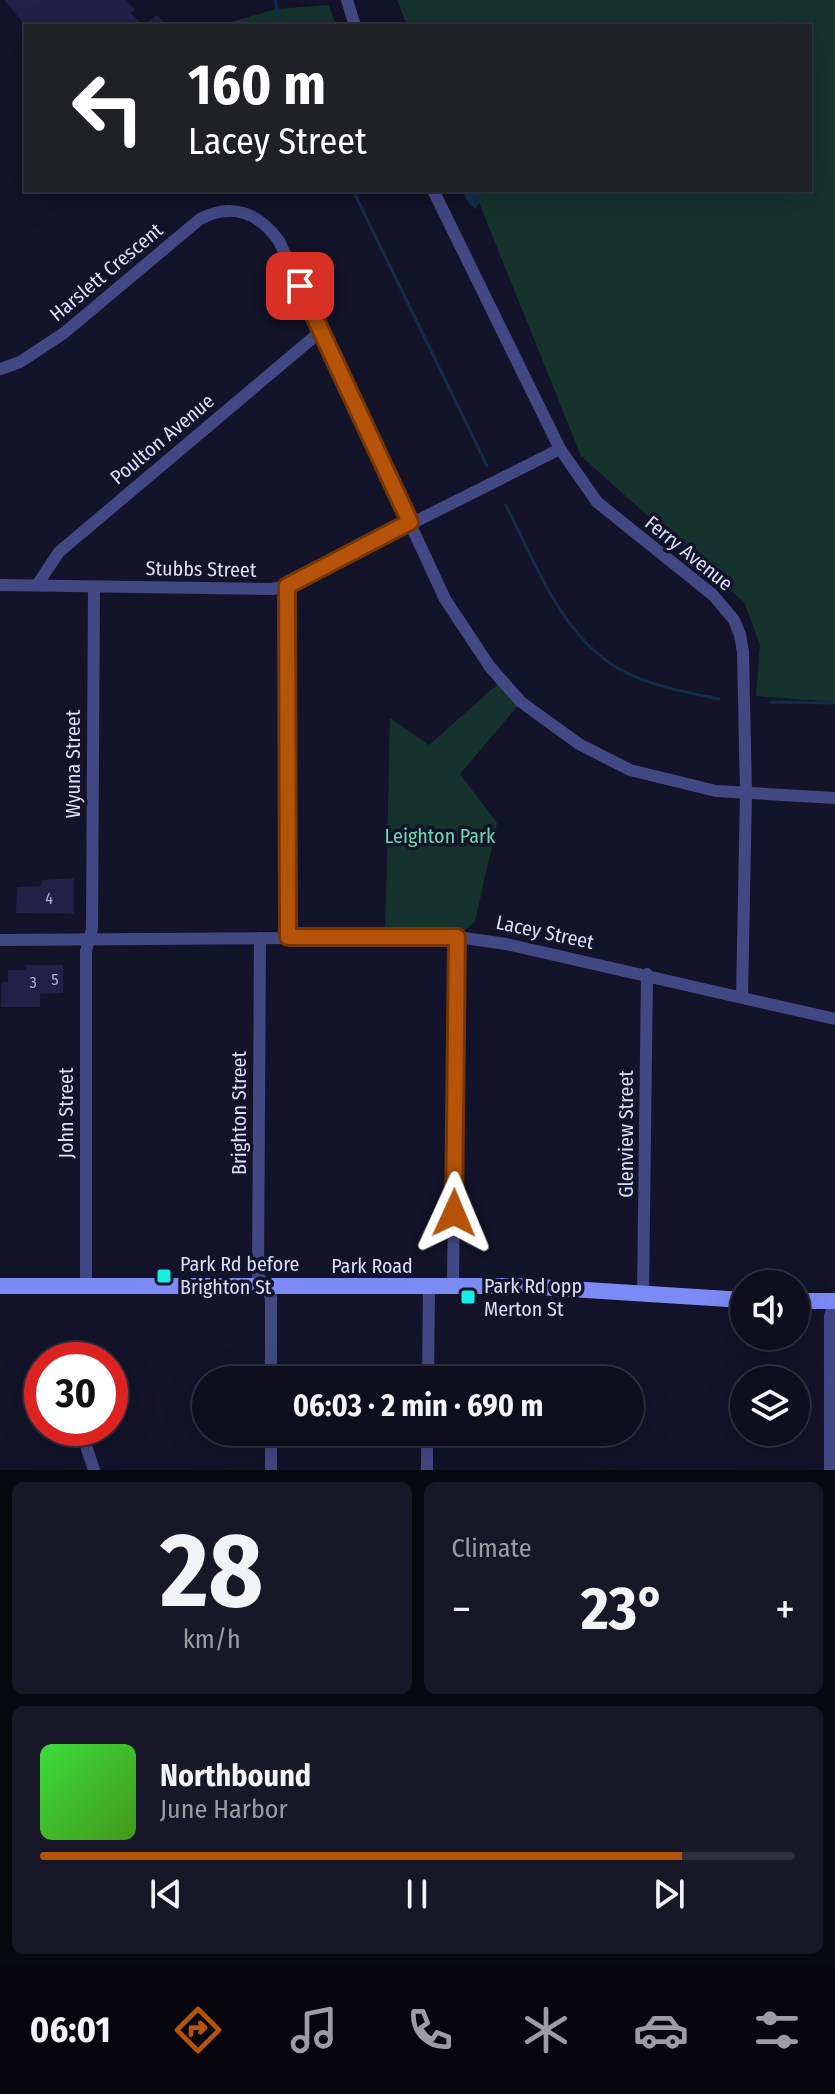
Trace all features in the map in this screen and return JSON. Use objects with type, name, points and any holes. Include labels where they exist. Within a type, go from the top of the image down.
[{"type":"main road","name":"Park Road","points":[[0,1286],[523,1286],[730,1299]]},
{"type":"main road","points":[[810,1301],[835,1301]]},
{"type":"street","points":[[347,0],[354,24]]},
{"type":"street","name":"Ferry Avenue","points":[[434,192],[560,449],[597,502],[713,595],[734,620],[740,635],[746,793],[742,997]]},
{"type":"street","name":"Harslett Crescent","points":[[0,369],[42,350],[200,219],[223,210],[248,213],[270,229],[279,241],[445,599],[460,626],[501,681],[536,715],[579,744],[630,770],[686,786],[835,798]]},
{"type":"street","name":"Poulton Avenue","points":[[37,585],[59,552],[321,331]]},
{"type":"street","name":"Stubbs Street","points":[[0,585],[257,590],[287,586],[560,449]]},
{"type":"street","points":[[287,586],[288,937]]},
{"type":"street","name":"Wyuna Street","points":[[90,939],[93,913],[94,587]]},
{"type":"street","points":[[453,1285],[457,937]]},
{"type":"street","name":"Lacey Street","points":[[0,940],[457,937],[506,944],[647,974],[835,1019]]},
{"type":"street","name":"Brighton Street","points":[[260,938],[258,1276],[271,1297],[271,1366]]},
{"type":"street","name":"John Street","points":[[86,1287],[86,951],[90,939]]},
{"type":"street","name":"Glenview Street","points":[[643,1295],[647,974]]},
{"type":"street","points":[[428,1366],[429,1286]]},
{"type":"street","points":[[830,1470],[830,1316],[835,1301]]},
{"type":"street","points":[[271,1446],[271,1470]]},
{"type":"street","points":[[427,1446],[427,1470]]},
{"type":"street","points":[[87,1449],[94,1470]]},
{"type":"green space","points":[[397,0],[835,0],[835,702],[756,696],[760,645],[744,602],[581,456],[475,192],[812,192],[812,24],[406,24]]},
{"type":"green space","points":[[329,5],[335,24],[225,24],[276,9]]},
{"type":"green space","name":"Leighton Park","points":[[501,681],[521,702],[460,774],[497,823],[475,922],[457,937],[385,937],[390,718],[429,745]]},
{"type":"water","points":[[462,192],[483,192],[476,209]]},
{"type":"building","points":[[4,0],[126,0],[135,10],[131,13],[141,24],[24,24]]},
{"type":"building","points":[[157,15],[165,24],[146,24]]},
{"type":"building","points":[[74,878],[74,914],[16,913],[17,887],[41,886],[43,880]]},
{"type":"building","points":[[26,965],[63,965],[63,993],[40,994],[40,1007],[1,1007],[1,985],[8,982],[8,970],[26,970]]},
{"type":"waterway","points":[[275,0],[281,24]]},
{"type":"waterway","points":[[354,192],[487,466]]},
{"type":"waterway","points":[[506,505],[539,573],[565,617],[599,655],[643,680],[719,699]]},
{"type":"waterway","points":[[771,702],[835,703]]},
{"type":"place","name":"Park Rd before Brighton St","points":[[164,1276]]},
{"type":"place","name":"Park Rd opp Merton St","points":[[468,1297]]},
{"type":"route","points":[[300,286],[410,522],[287,586],[288,937],[457,937],[454,1213]]}]
